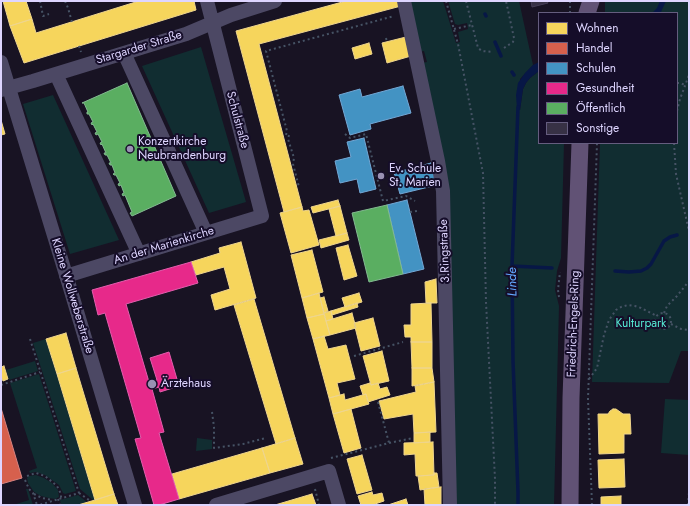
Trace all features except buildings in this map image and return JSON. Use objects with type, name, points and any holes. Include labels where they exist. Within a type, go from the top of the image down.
[{"type":"main road","points":[[583,1],[585,12]]},
{"type":"main road","points":[[586,12],[591,1]]},
{"type":"main road","name":"Friedrich-Engels-Ring","points":[[570,505],[571,398],[580,144]]},
{"type":"street","name":"Schulstraße","points":[[207,1],[262,216]]},
{"type":"street","name":"Stargarder Straße","points":[[5,89],[186,34],[231,15],[275,1]]},
{"type":"street","name":"3.Ringstraße","points":[[406,7],[443,191],[450,505]]},
{"type":"street","points":[[124,53],[206,233]]},
{"type":"street","name":"Kleine Wollweberstraße","points":[[1,62],[5,89],[66,276],[135,505]]},
{"type":"street","points":[[56,74],[139,254]]},
{"type":"street","name":"An der Marienkirche","points":[[66,276],[262,216]]},
{"type":"street","points":[[216,505],[311,477],[328,465],[339,505]]},
{"type":"path","points":[[40,1],[43,16],[49,14]]},
{"type":"path","points":[[65,1],[72,22]]},
{"type":"path","points":[[446,1],[454,29],[484,173],[486,302],[495,505]]},
{"type":"path","points":[[466,1],[479,50],[493,52]]},
{"type":"path","points":[[504,48],[513,42],[514,38],[506,1]]},
{"type":"path","points":[[570,1],[570,12]]},
{"type":"path","points":[[299,187],[293,164],[294,158],[266,51],[406,7]]},
{"type":"path","points":[[454,29],[472,25]]},
{"type":"path","points":[[386,38],[387,42]]},
{"type":"path","points":[[678,108],[689,75]]},
{"type":"path","points":[[678,83],[685,85]]},
{"type":"path","points":[[345,134],[350,138],[366,134],[383,201],[406,196],[415,201]]},
{"type":"path","points":[[592,505],[588,380],[597,144]]},
{"type":"path","points":[[674,144],[676,174],[689,231]]},
{"type":"path","points":[[410,212],[417,211]]},
{"type":"path","points":[[664,313],[667,306],[689,281]]},
{"type":"path","points":[[588,380],[596,368],[609,320],[616,310],[621,307],[635,306],[657,316]]},
{"type":"path","points":[[664,313],[670,317],[672,322],[670,327],[665,330],[658,328],[655,323],[655,318],[657,316],[664,313]]},
{"type":"path","points":[[671,324],[681,329],[689,330]]},
{"type":"path","points":[[30,339],[79,492],[89,500]]},
{"type":"path","points":[[354,356],[403,342]]},
{"type":"path","points":[[1,384],[40,372]]},
{"type":"path","points":[[378,402],[389,442]]},
{"type":"path","points":[[212,412],[214,448],[243,444],[266,438]]},
{"type":"path","points":[[328,465],[389,442],[413,438]]},
{"type":"path","points":[[27,476],[36,473],[45,476],[57,486],[61,494],[58,499],[60,505]]},
{"type":"path","points":[[311,477],[319,505]]},
{"type":"path","points":[[25,480],[38,505],[79,492]]},
{"type":"path","points":[[688,505],[689,492]]},
{"type":"path","points":[[33,493],[42,498],[58,499]]},
{"type":"green space","points":[[407,1],[443,1],[456,43],[460,42],[458,32],[468,29],[467,23],[458,25],[455,24],[448,1],[519,1],[533,65],[520,79],[520,110],[523,89],[530,78],[538,72],[538,144],[564,144],[561,258],[557,271],[555,290],[559,306],[554,505],[454,505],[446,191],[421,63],[427,62],[424,51],[419,52]]},
{"type":"green space","name":"Kulturpark","points":[[605,1],[689,1],[689,351],[681,351],[669,383],[592,382],[600,144],[678,144],[678,12],[605,12]]},
{"type":"green space","points":[[201,47],[246,202],[209,213],[142,66]]},
{"type":"green space","points":[[53,95],[119,240],[70,254],[23,104]]},
{"type":"green space","points":[[46,339],[95,500],[80,489],[33,343]]},
{"type":"green space","points":[[35,361],[38,371],[9,380],[6,370]]},
{"type":"green space","points":[[39,374],[76,491],[65,494],[59,485],[45,475],[36,472],[30,473],[29,471],[37,468],[10,383]]},
{"type":"green space","points":[[665,399],[689,400],[689,455],[661,453]]},
{"type":"green space","points":[[197,438],[212,440],[212,449],[196,451]]},
{"type":"green space","points":[[36,475],[52,483],[58,490],[59,497],[55,499],[49,498],[34,492],[28,483],[27,478],[29,476]]},
{"type":"green space","points":[[26,489],[28,489],[33,505],[13,505],[29,500]]},
{"type":"green space","points":[[78,495],[87,502],[78,505],[61,505],[60,500]]},
{"type":"water","points":[[660,1],[666,1],[661,12],[653,12],[657,8]]},
{"type":"water","points":[[538,62],[538,72],[526,83],[523,89],[520,110],[518,110],[516,95],[518,83],[533,65]]},
{"type":"waterway","points":[[495,42],[501,56]]},
{"type":"waterway","name":"Linde","points":[[518,107],[512,266],[513,361],[518,505]]},
{"type":"waterway","points":[[615,271],[641,271],[647,268],[651,264],[664,241],[677,235]]},
{"type":"waterway","points":[[512,266],[552,268]]},
{"type":"place","name":"Konzertkirche Neubrandenburg","points":[[130,149]]},
{"type":"place","name":"Ev. Schule St. Marien","points":[[381,176]]},
{"type":"place","name":"Ärztehaus","points":[[152,384]]}]
